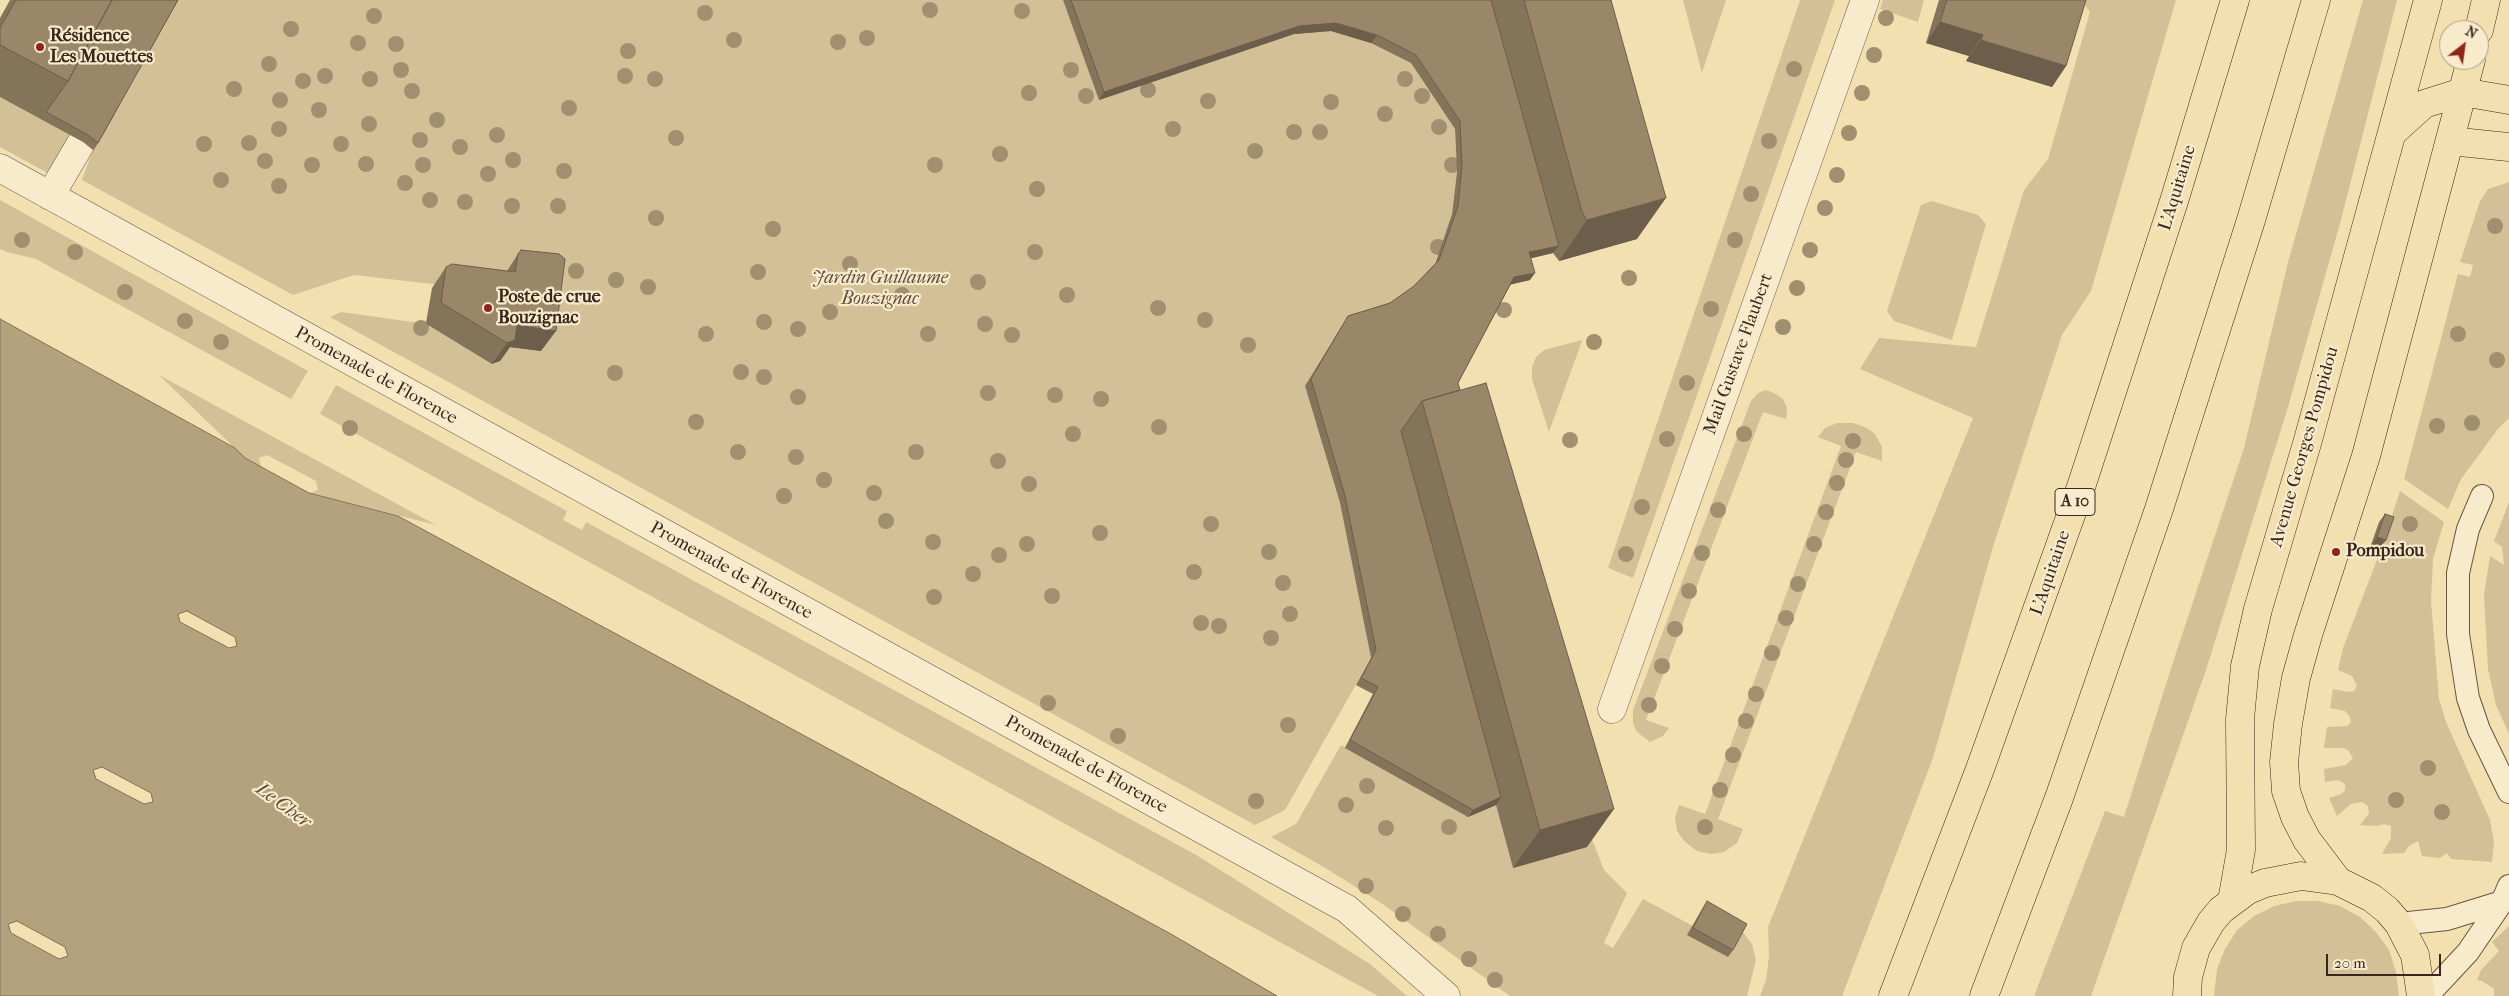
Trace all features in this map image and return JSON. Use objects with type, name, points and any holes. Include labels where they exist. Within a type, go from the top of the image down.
[{"type":"main road","name":"L'Aquitaine","points":[[1894,996],[1980,769],[2082,484],[2175,198],[2235,0]]},
{"type":"main road","points":[[1984,996],[2059,798],[2159,509],[2252,220],[2316,0]]},
{"type":"main road","name":"Avenue Georges Pompidou","points":[[2232,901],[2241,850],[2240,719],[2245,666],[2258,609],[2308,440],[2428,0]]},
{"type":"main road","points":[[2481,20],[2486,0]]},
{"type":"main road","points":[[2338,881],[2307,840],[2295,818],[2289,800],[2284,762],[2288,724],[2296,678],[2308,634],[2366,456],[2468,70]]},
{"type":"main road","points":[[2393,132],[2424,104],[2462,92],[2509,100]]},
{"type":"main road","points":[[2450,141],[2509,147]]},
{"type":"main road","points":[[2187,996],[2191,962],[2202,935],[2211,922],[2232,901],[2256,887],[2283,878],[2301,876],[2338,881],[2372,898],[2399,924],[2415,955],[2421,996]]},
{"type":"street","name":"Mail Gustave Flaubert","points":[[1612,709],[1865,0]]},
{"type":"street","points":[[50,196],[114,84]]},
{"type":"street","name":"Promenade de Florence","points":[[0,168],[1347,909],[1446,996]]},
{"type":"lane","points":[[2482,496],[2468,529],[2458,573],[2458,634],[2468,698],[2476,722],[2509,792]]},
{"type":"lane","points":[[2399,924],[2446,919],[2506,894]]},
{"type":"lane","points":[[2427,996],[2468,952],[2506,894]]},
{"type":"green space","name":"Jardin Guillaume Bouzignac","points":[[177,0],[1063,0],[1067,10],[1110,0],[1331,31],[1371,43],[1411,63],[1455,129],[1457,172],[1452,214],[1433,268],[1409,293],[1305,386],[1340,503],[1371,658],[1285,810],[1255,825],[330,317],[341,312],[427,324],[495,364],[500,361],[501,292],[354,275],[293,295],[82,180],[93,150]]},
{"type":"green space","points":[[1683,0],[1726,0],[1702,73]]},
{"type":"green space","points":[[1800,0],[1835,0],[1633,578],[1608,568]]},
{"type":"green space","points":[[1883,0],[1924,0],[1918,22],[1880,9]]},
{"type":"green space","points":[[2074,0],[2176,0],[2091,291],[2062,335],[1993,547],[1933,758],[1842,996],[1760,996],[1766,980],[1769,956],[1768,927],[1973,418],[1860,369],[1879,338],[1976,347],[2024,190],[2048,159],[2090,12],[2084,4]]},
{"type":"green space","points":[[2363,0],[2397,0],[2341,220],[2288,407],[2206,670],[2091,996],[2034,996],[2105,811],[2124,817],[2244,448],[2288,262]]},
{"type":"green space","points":[[65,75],[70,135],[55,177],[0,147],[0,97],[41,119]]},
{"type":"green space","points":[[2509,182],[2509,418],[2498,429],[2461,479],[2448,509],[2404,479],[2458,274],[2470,277],[2473,265],[2460,262],[2480,201],[2488,189]]},
{"type":"green space","points":[[0,200],[308,371],[291,399],[36,259],[0,249]]},
{"type":"green space","points":[[1932,201],[1978,215],[1986,224],[1952,340],[1894,321],[1887,311],[1921,205]]},
{"type":"green space","points":[[1582,340],[1549,432],[1532,379],[1532,367],[1536,357],[1544,350]]},
{"type":"green space","points":[[159,375],[436,525],[310,493],[318,490],[316,481],[267,455],[259,458],[261,467],[245,458]]},
{"type":"green space","points":[[336,385],[567,511],[563,520],[582,530],[586,522],[1198,856],[1370,964],[1407,996],[1378,996],[320,414]]},
{"type":"green space","points":[[1766,390],[1783,399],[1787,408],[1786,419],[1763,412],[1646,720],[1669,728],[1663,736],[1650,742],[1637,732],[1633,723],[1633,710],[1751,401],[1758,393]]},
{"type":"green space","points":[[1837,423],[1853,423],[1867,428],[1875,434],[1882,447],[1882,461],[1856,452],[1718,819],[1743,829],[1737,843],[1724,852],[1711,854],[1697,851],[1685,842],[1677,831],[1675,818],[1679,805],[1705,814],[1841,446],[1818,437],[1825,428]]},
{"type":"green space","points":[[2400,491],[2444,522],[2433,559],[2431,601],[2439,699],[2446,722],[2490,820],[2494,842],[2492,862],[2451,859],[2447,853],[2440,858],[2422,856],[2418,841],[2409,846],[2404,853],[2382,854],[2391,838],[2391,826],[2384,824],[2377,826],[2360,825],[2369,813],[2368,806],[2362,802],[2351,804],[2337,816],[2329,798],[2342,794],[2345,790],[2345,784],[2338,780],[2325,782],[2324,769],[2346,765],[2353,758],[2348,750],[2343,748],[2324,748],[2327,727],[2347,726],[2351,722],[2350,717],[2345,711],[2330,708],[2333,689],[2349,692],[2354,691],[2357,686],[2352,676],[2338,670],[2343,648],[2377,560]]},
{"type":"green space","points":[[2509,502],[2509,734],[2496,705],[2488,669],[2484,595],[2490,556],[2504,565],[2502,547],[2494,541]]},
{"type":"green space","points":[[1373,694],[1490,782],[1513,868],[1587,847],[1575,796],[1604,870],[1627,893],[1604,943],[1613,948],[1643,899],[1693,926],[1742,931],[1752,944],[1756,960],[1747,996],[1510,996],[1381,903],[1271,837],[1296,824],[1341,745],[1345,747]]},
{"type":"green space","points":[[2296,901],[2318,901],[2340,906],[2360,917],[2376,932],[2389,950],[2396,972],[2399,996],[2214,996],[2217,969],[2225,949],[2237,930],[2254,916],[2274,906]]},
{"type":"green space","points":[[2509,926],[2509,996],[2494,996],[2494,989],[2477,980],[2481,970],[2499,951],[2492,942]]},
{"type":"water","name":"Le Cher","points":[[0,319],[235,448],[245,458],[309,493],[398,516],[1171,934],[1277,996],[0,996]],"holes":[[[187,611],[235,637],[237,646],[229,648],[180,622],[178,614]],[[102,767],[151,793],[153,802],[144,804],[96,779],[93,770]],[[17,921],[65,947],[68,956],[59,959],[11,933],[8,924]]]},
{"type":"building","name":"Résidence Les Mouettes","points":[[16,0],[112,0],[68,81],[0,45],[0,28]]},
{"type":"building","points":[[112,0],[178,0],[98,143],[88,135],[46,112],[68,81]]},
{"type":"building","points":[[1071,0],[1491,0],[1559,246],[1529,252],[1535,273],[1514,277],[1458,383],[1460,390],[1422,401],[1401,431],[1501,797],[1473,810],[1350,740],[1378,687],[1361,678],[1376,650],[1345,496],[1311,379],[1348,316],[1390,303],[1414,286],[1439,260],[1458,206],[1462,165],[1460,121],[1416,55],[1377,35],[1336,23],[1299,26],[1104,92]]},
{"type":"building","points":[[1524,0],[1611,0],[1666,198],[1587,220],[1582,212]]},
{"type":"building","points":[[1947,0],[2086,0],[2066,66],[1981,40],[1983,35],[1940,22]]},
{"type":"building","name":"Poste de crue Bouzignac","points":[[521,250],[559,254],[565,259],[556,331],[517,325],[515,340],[507,343],[441,302],[446,267],[452,264],[515,272],[518,254]]},
{"type":"building","points":[[1486,383],[1614,809],[1540,830],[1422,401]]},
{"type":"building","points":[[2385,514],[2394,517],[2386,540],[2377,537]]},
{"type":"building","points":[[1707,901],[1747,924],[1733,950],[1693,928]]},
{"type":"place","name":"Résidence Les Mouettes","points":[[40,47]]},
{"type":"place","name":"Poste de crue Bouzignac","points":[[488,308]]},
{"type":"place","name":"Pompidou","points":[[2336,552]]}]
